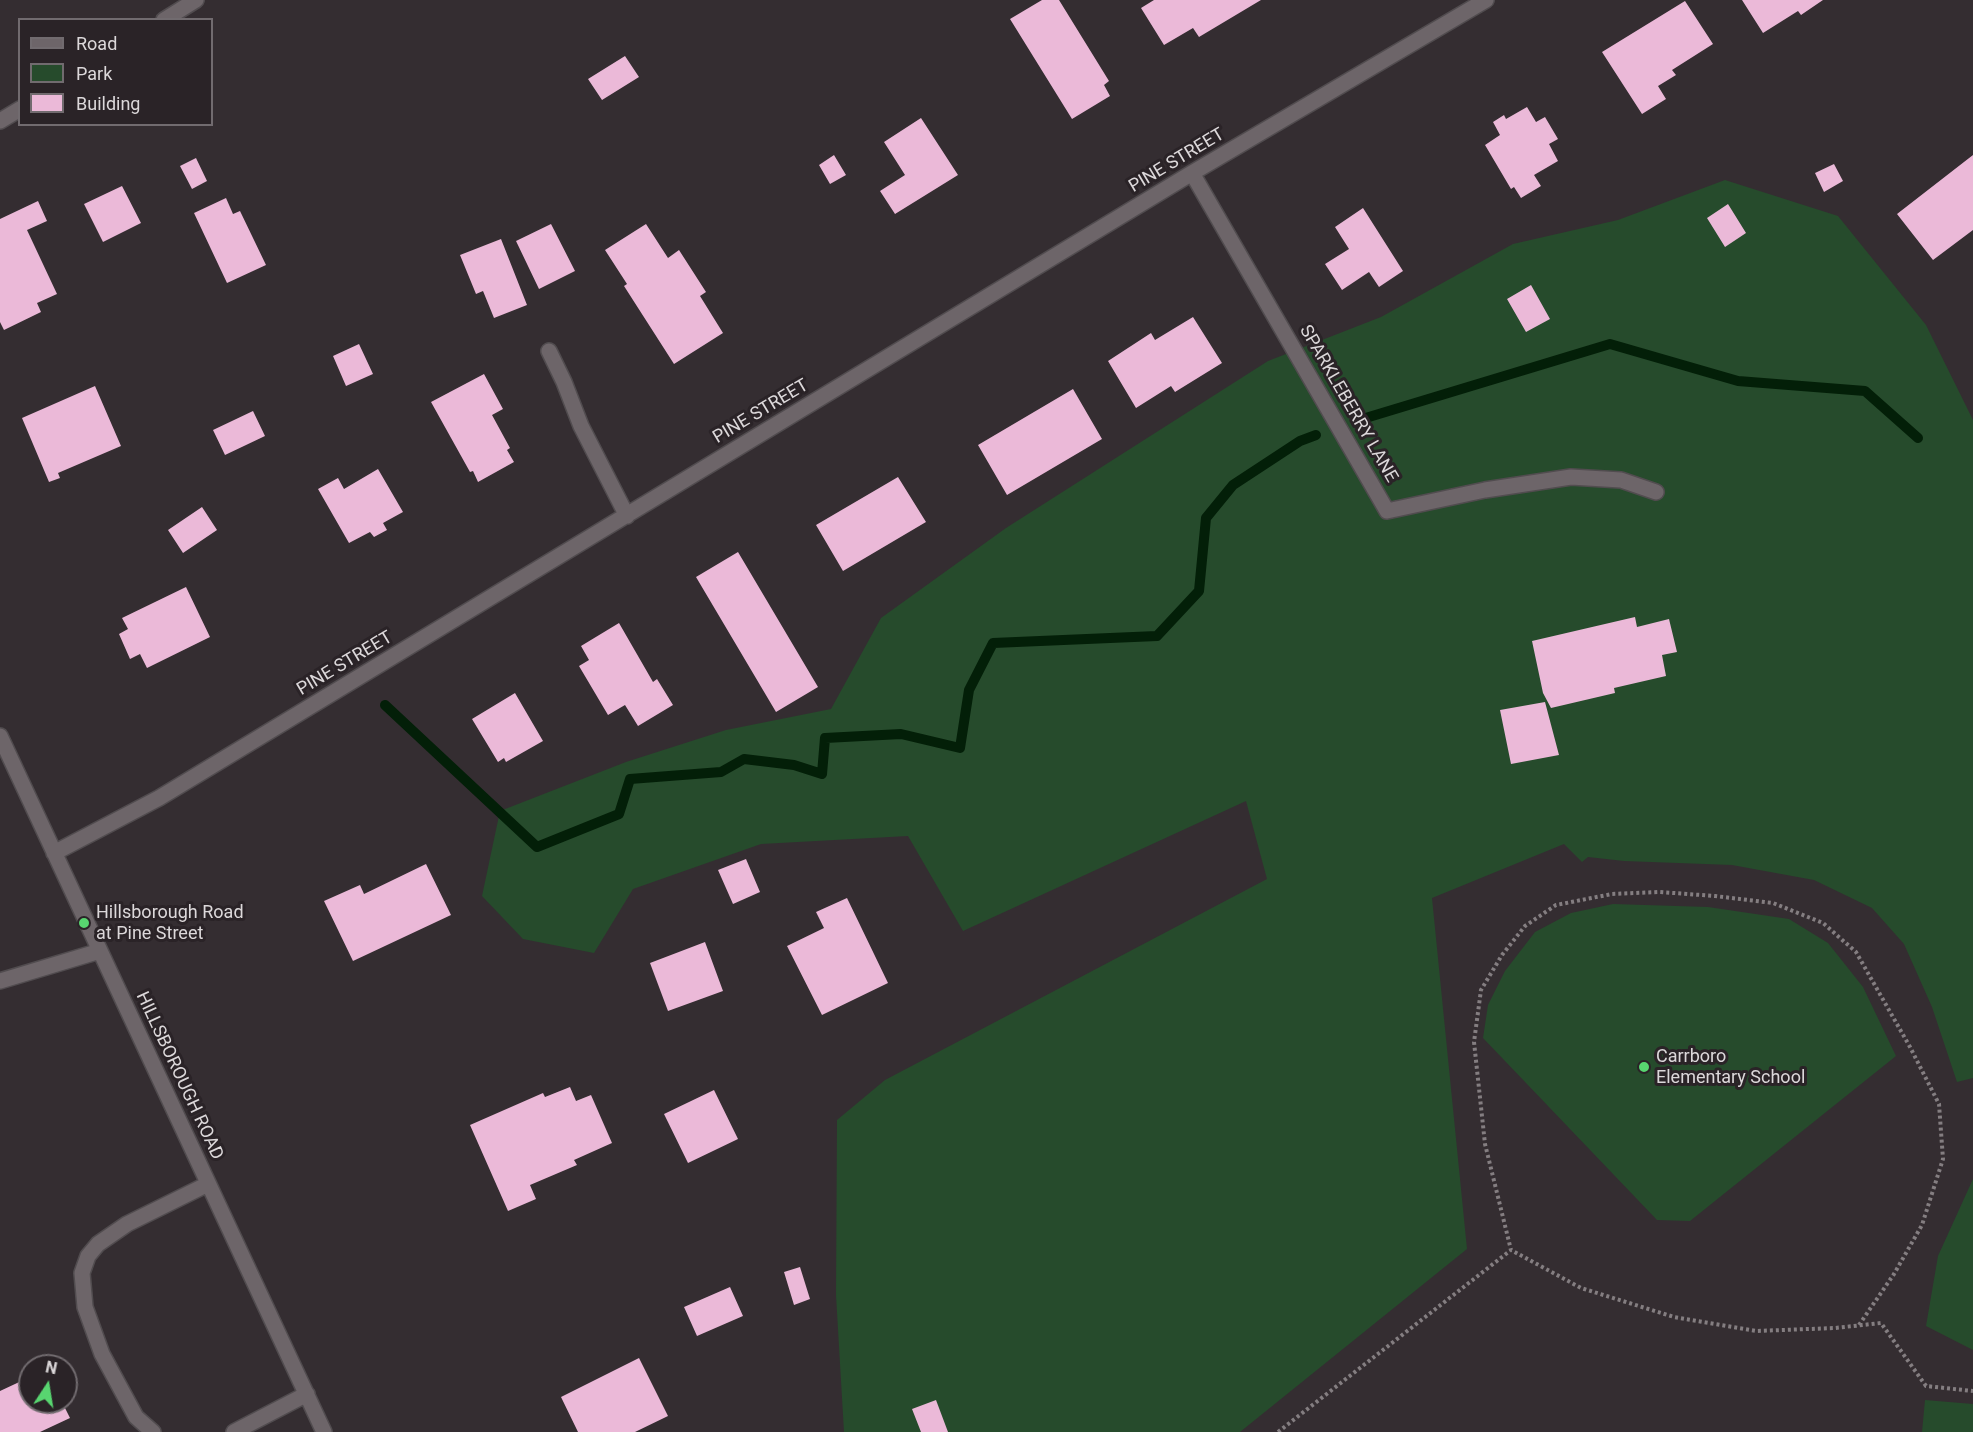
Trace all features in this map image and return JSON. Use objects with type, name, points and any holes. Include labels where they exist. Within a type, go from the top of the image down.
[{"type":"street","points":[[167,18],[196,0]]},
{"type":"street","name":"PINE STREET","points":[[54,853],[159,798],[1192,174],[1486,0]]},
{"type":"street","points":[[0,120],[18,109]]},
{"type":"street","name":"SPARKLEBERRY LANE","points":[[1192,174],[1387,511],[1485,490],[1571,477],[1621,480],[1656,492]]},
{"type":"street","points":[[549,351],[581,426],[627,516]]},
{"type":"street","name":"HILLSBOROUGH ROAD","points":[[0,736],[324,1432]]},
{"type":"street","points":[[0,981],[100,951]]},
{"type":"street","points":[[153,1432],[136,1417],[102,1353],[85,1307],[82,1272],[88,1256],[98,1244],[127,1224],[208,1184]]},
{"type":"street","points":[[234,1432],[307,1395]]},
{"type":"path","points":[[1859,1325],[1894,1274],[1922,1225],[1943,1159],[1939,1104],[1910,1047],[1856,952],[1823,923],[1773,903],[1715,896],[1671,893],[1612,894],[1556,905],[1525,926],[1481,990],[1474,1042],[1485,1144],[1511,1250],[1581,1288],[1674,1317],[1756,1331],[1835,1328],[1881,1323],[1926,1386],[1973,1390]]},
{"type":"path","points":[[1278,1432],[1511,1250]]},
{"type":"green space","points":[[1725,180],[1838,216],[1926,325],[1973,420],[1973,1078],[1957,1082],[1932,1007],[1904,944],[1872,908],[1814,880],[1732,865],[1624,861],[1588,857],[1582,862],[1564,844],[1432,898],[1467,1249],[1240,1432],[844,1432],[836,1295],[837,1120],[885,1080],[1267,879],[1246,801],[963,931],[908,836],[761,844],[633,889],[594,953],[523,939],[482,896],[500,811],[626,762],[726,730],[831,709],[881,618],[1006,528],[1268,361],[1381,317],[1513,244],[1618,220]]},
{"type":"green space","points":[[1613,904],[1708,907],[1789,919],[1828,943],[1863,987],[1896,1056],[1690,1221],[1657,1220],[1483,1038],[1488,1005],[1505,971],[1535,932],[1571,913]]},
{"type":"green space","points":[[1973,1179],[1973,1350],[1926,1326],[1938,1256]]},
{"type":"green space","points":[[1925,1400],[1973,1404],[1973,1432],[1922,1432]]},
{"type":"building","points":[[1042,0],[1059,0],[1109,81],[1104,85],[1110,96],[1072,119],[1010,19]]},
{"type":"building","points":[[1154,0],[1261,0],[1199,37],[1193,28],[1164,45],[1141,8]]},
{"type":"building","points":[[1742,0],[1823,0],[1801,15],[1798,11],[1763,33]]},
{"type":"building","points":[[1685,1],[1713,44],[1672,70],[1676,75],[1658,86],[1666,99],[1642,114],[1602,52]]},
{"type":"building","points":[[625,56],[639,77],[602,100],[588,79]]},
{"type":"building","points":[[1527,107],[1536,122],[1545,117],[1558,139],[1549,144],[1558,161],[1534,175],[1541,186],[1521,198],[1514,187],[1511,189],[1485,145],[1500,135],[1493,122],[1504,115],[1506,119]]},
{"type":"building","points":[[921,118],[958,175],[895,214],[880,191],[905,175],[884,142]]},
{"type":"building","points":[[834,155],[846,175],[830,184],[819,165]]},
{"type":"building","points":[[1973,155],[1973,230],[1933,260],[1897,214]]},
{"type":"building","points":[[196,158],[207,181],[192,189],[180,166]]},
{"type":"building","points":[[1834,164],[1843,181],[1824,192],[1815,173]]},
{"type":"building","points":[[122,186],[141,223],[103,242],[84,204]]},
{"type":"building","points":[[226,198],[233,214],[240,211],[266,265],[227,283],[194,213]]},
{"type":"building","points":[[38,201],[47,221],[27,230],[57,294],[37,303],[41,312],[4,330],[0,322],[0,219]]},
{"type":"building","points":[[1728,204],[1746,233],[1725,247],[1707,218]]},
{"type":"building","points":[[1363,208],[1403,271],[1379,287],[1369,272],[1342,290],[1325,264],[1349,249],[1335,227]]},
{"type":"building","points":[[551,224],[575,271],[539,289],[516,241]]},
{"type":"building","points":[[646,224],[668,258],[679,250],[706,292],[700,296],[723,333],[674,364],[624,286],[627,284],[605,250]]},
{"type":"building","points":[[501,239],[527,305],[494,318],[483,291],[476,294],[460,255]]},
{"type":"building","points":[[1531,285],[1550,319],[1526,332],[1507,299]]},
{"type":"building","points":[[1193,317],[1222,363],[1175,392],[1171,386],[1136,408],[1108,361],[1151,333],[1155,340]]},
{"type":"building","points":[[359,344],[373,374],[346,386],[333,356]]},
{"type":"building","points":[[484,374],[503,409],[492,415],[510,448],[507,450],[514,462],[478,482],[473,471],[470,472],[431,402]]},
{"type":"building","points":[[95,386],[121,446],[58,473],[60,478],[49,482],[22,418]]},
{"type":"building","points":[[1073,389],[1102,439],[1007,495],[978,445]]},
{"type":"building","points":[[253,411],[265,436],[225,455],[213,430]]},
{"type":"building","points":[[378,469],[403,512],[383,523],[387,530],[374,537],[370,532],[349,543],[318,489],[338,478],[344,489]]},
{"type":"building","points":[[898,477],[926,522],[843,571],[816,525]]},
{"type":"building","points":[[202,507],[217,530],[183,553],[168,530]]},
{"type":"building","points":[[738,552],[818,687],[776,712],[696,577]]},
{"type":"building","points":[[186,587],[210,637],[147,668],[140,654],[130,659],[119,634],[128,629],[122,618]]},
{"type":"building","points":[[1635,617],[1637,627],[1669,619],[1677,652],[1662,655],[1666,676],[1614,688],[1615,693],[1551,708],[1543,693],[1532,641]]},
{"type":"building","points":[[619,623],[653,682],[657,679],[673,705],[638,726],[625,705],[608,715],[579,666],[589,660],[581,646]]},
{"type":"building","points":[[515,693],[543,741],[506,762],[504,758],[498,762],[472,719]]},
{"type":"building","points":[[1545,702],[1559,755],[1511,764],[1500,710]]},
{"type":"building","points":[[746,859],[760,892],[733,904],[718,870]]},
{"type":"building","points":[[426,864],[451,915],[353,961],[324,901],[360,885],[364,894]]},
{"type":"building","points":[[847,898],[888,983],[822,1015],[787,946],[824,928],[816,912]]},
{"type":"building","points":[[705,942],[723,991],[668,1011],[650,963]]},
{"type":"building","points":[[570,1087],[576,1101],[591,1095],[612,1143],[574,1160],[577,1165],[530,1185],[536,1199],[508,1211],[470,1125],[543,1093],[545,1097]]},
{"type":"building","points":[[714,1090],[738,1139],[688,1163],[664,1114]]},
{"type":"building","points":[[800,1267],[810,1299],[794,1305],[784,1272]]},
{"type":"building","points":[[730,1287],[743,1316],[697,1336],[684,1307]]},
{"type":"building","points":[[639,1358],[668,1416],[635,1432],[578,1432],[561,1397]]},
{"type":"building","points":[[18,1383],[18,1414],[68,1414],[70,1418],[40,1432],[0,1432],[0,1391]]},
{"type":"building","points":[[936,1400],[948,1432],[921,1432],[912,1409]]},
{"type":"waterway","points":[[1359,420],[1610,344],[1738,381],[1865,391],[1918,438]]},
{"type":"waterway","points":[[385,705],[537,847],[619,814],[630,779],[721,772],[744,759],[794,765],[822,774],[825,738],[901,734],[960,748],[969,690],[993,643],[1157,636],[1199,591],[1206,518],[1233,485],[1300,441],[1316,435]]},
{"type":"place","name":"Hillsborough Road at Pine Street","points":[[84,923]]},
{"type":"place","name":"Carrboro Elementary School","points":[[1644,1067]]}]
